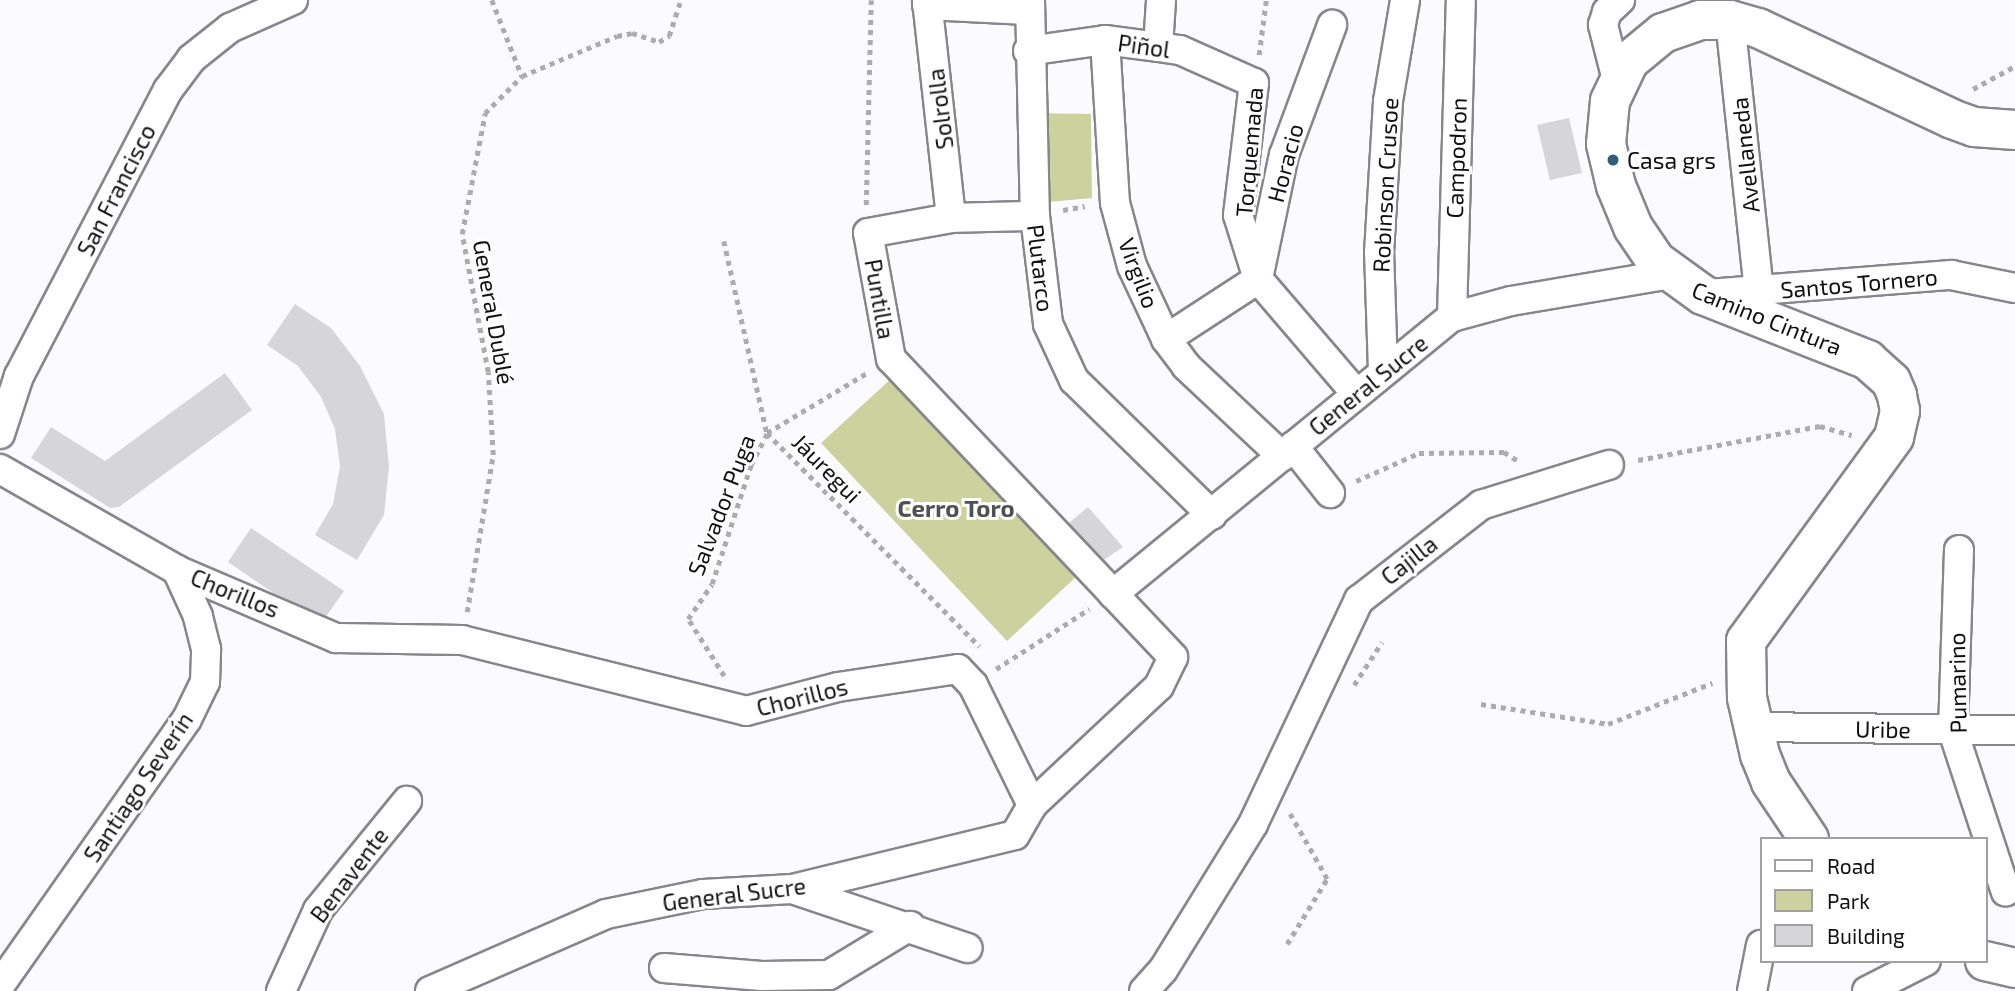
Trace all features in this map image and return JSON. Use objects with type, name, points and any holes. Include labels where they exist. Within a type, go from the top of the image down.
[{"type":"main road","name":"Camino Cintura","points":[[1796,832],[1771,782],[1752,727],[1745,670],[1746,641],[1888,446],[1900,411],[1897,395],[1881,369],[1703,295],[1670,274],[1643,245],[1616,186],[1606,122],[1617,80],[1629,61],[1663,33],[1700,20],[1730,20],[1758,28],[1952,119],[1974,127],[2015,130]]},
{"type":"main road","points":[[1987,961],[2015,968]]},
{"type":"street","name":"San Francisco","points":[[0,434],[10,373],[168,90],[191,59],[230,28],[293,0]]},
{"type":"street","points":[[1158,47],[1161,0]]},
{"type":"street","name":"Robinson Crusoe","points":[[1382,371],[1379,253],[1388,101],[1405,0]]},
{"type":"street","name":"Campodron","points":[[1452,317],[1461,0]]},
{"type":"street","points":[[1617,80],[1603,25],[1607,12],[1620,0]]},
{"type":"street","points":[[927,2],[1029,5]]},
{"type":"street","name":"Solrolla","points":[[927,2],[951,218]]},
{"type":"street","name":"Plutarco","points":[[1029,5],[1028,51],[1035,216],[1048,324],[1074,380],[1212,515]]},
{"type":"street","name":"Avellaneda","points":[[1730,20],[1759,290]]},
{"type":"street","name":"Horacio","points":[[1258,279],[1284,155],[1332,25]]},
{"type":"street","name":"Piñol","points":[[1028,51],[1105,40],[1180,50],[1254,83]]},
{"type":"street","name":"Virgilio","points":[[1105,40],[1115,203],[1132,265],[1166,340],[1186,366],[1288,451],[1330,493]]},
{"type":"street","name":"Torquemada","points":[[1254,83],[1238,215],[1258,279],[1355,392]]},
{"type":"street","points":[[868,233],[951,218],[1035,216]]},
{"type":"street","name":"Puntilla","points":[[868,233],[891,359],[1113,594]]},
{"type":"street","name":"General Sucre","points":[[1113,594],[1212,515],[1355,392],[1452,317],[1511,301],[1670,274]]},
{"type":"street","name":"Santos Tornero","points":[[1703,295],[1951,275],[2015,288]]},
{"type":"street","points":[[1166,340],[1258,279]]},
{"type":"street","name":"Cajilla","points":[[1144,991],[1164,980],[1252,824],[1359,600],[1480,505],[1609,465]]},
{"type":"street","points":[[0,470],[177,570]]},
{"type":"street","name":"Pumarino","points":[[1959,550],[1953,731],[2006,892]]},
{"type":"street","name":"Chorillos","points":[[177,570],[336,638],[462,640],[746,711],[838,687],[958,669],[973,685]]},
{"type":"street","name":"Santiago Severín","points":[[0,985],[187,719],[205,682],[206,649],[198,615],[177,570]]},
{"type":"street","points":[[973,685],[1032,805],[1170,672],[1173,657],[1113,594]]},
{"type":"street","name":"Uribe","points":[[1752,727],[2015,730]]},
{"type":"street","name":"Benavente","points":[[281,991],[318,910],[407,801]]},
{"type":"street","name":"General Sucre","points":[[430,991],[606,914],[703,894],[792,889],[1015,835],[1032,805]]},
{"type":"street","points":[[792,889],[910,926],[967,948]]},
{"type":"street","points":[[664,968],[762,976],[829,975],[910,926]]},
{"type":"street","points":[[1752,991],[1759,954]]},
{"type":"street","points":[[1867,991],[1922,963]]},
{"type":"path","points":[[492,0],[522,76]]},
{"type":"path","name":"General Dublé","points":[[462,640],[493,455],[488,372],[462,234],[485,113],[522,76],[617,36],[632,33],[659,42],[669,36],[681,0]]},
{"type":"path","name":"Puntilla","points":[[868,233],[871,0]]},
{"type":"path","name":"Torquemada","points":[[1254,83],[1266,0]]},
{"type":"path","name":"Jáuregui","points":[[724,241],[767,433],[1000,666]]},
{"type":"path","name":"Salvador Puga","points":[[746,711],[688,619],[712,584],[751,464],[767,433],[891,359]]},
{"type":"path","points":[[1609,465],[1820,426],[1888,446]]},
{"type":"path","points":[[1330,493],[1419,453],[1504,452],[1553,484]]},
{"type":"path","points":[[973,685],[1113,594]]},
{"type":"path","points":[[1481,704],[1608,724],[1745,670]]},
{"type":"path","points":[[1273,782],[1328,879],[1287,944]]},
{"type":"green space","points":[[1034,113],[1091,114],[1092,198],[1037,203]]},
{"type":"green space","points":[[893,377],[1078,575],[1007,641],[821,443]]},
{"type":"building","points":[[1569,118],[1582,173],[1550,180],[1537,125]]},
{"type":"building","points":[[295,304],[331,328],[360,366],[384,414],[389,467],[384,515],[357,560],[315,535],[333,504],[340,466],[335,429],[321,397],[298,366],[267,345]]},
{"type":"building","points":[[225,373],[252,410],[119,507],[110,508],[31,458],[51,427],[105,461]]},
{"type":"building","points":[[1088,507],[1123,547],[1101,562],[1058,532]]},
{"type":"building","points":[[251,528],[344,591],[320,625],[228,562]]},
{"type":"place","name":"Casa grs","points":[[1613,160]]},
{"type":"district","name":"Cerro Toro","points":[[956,508]]}]
